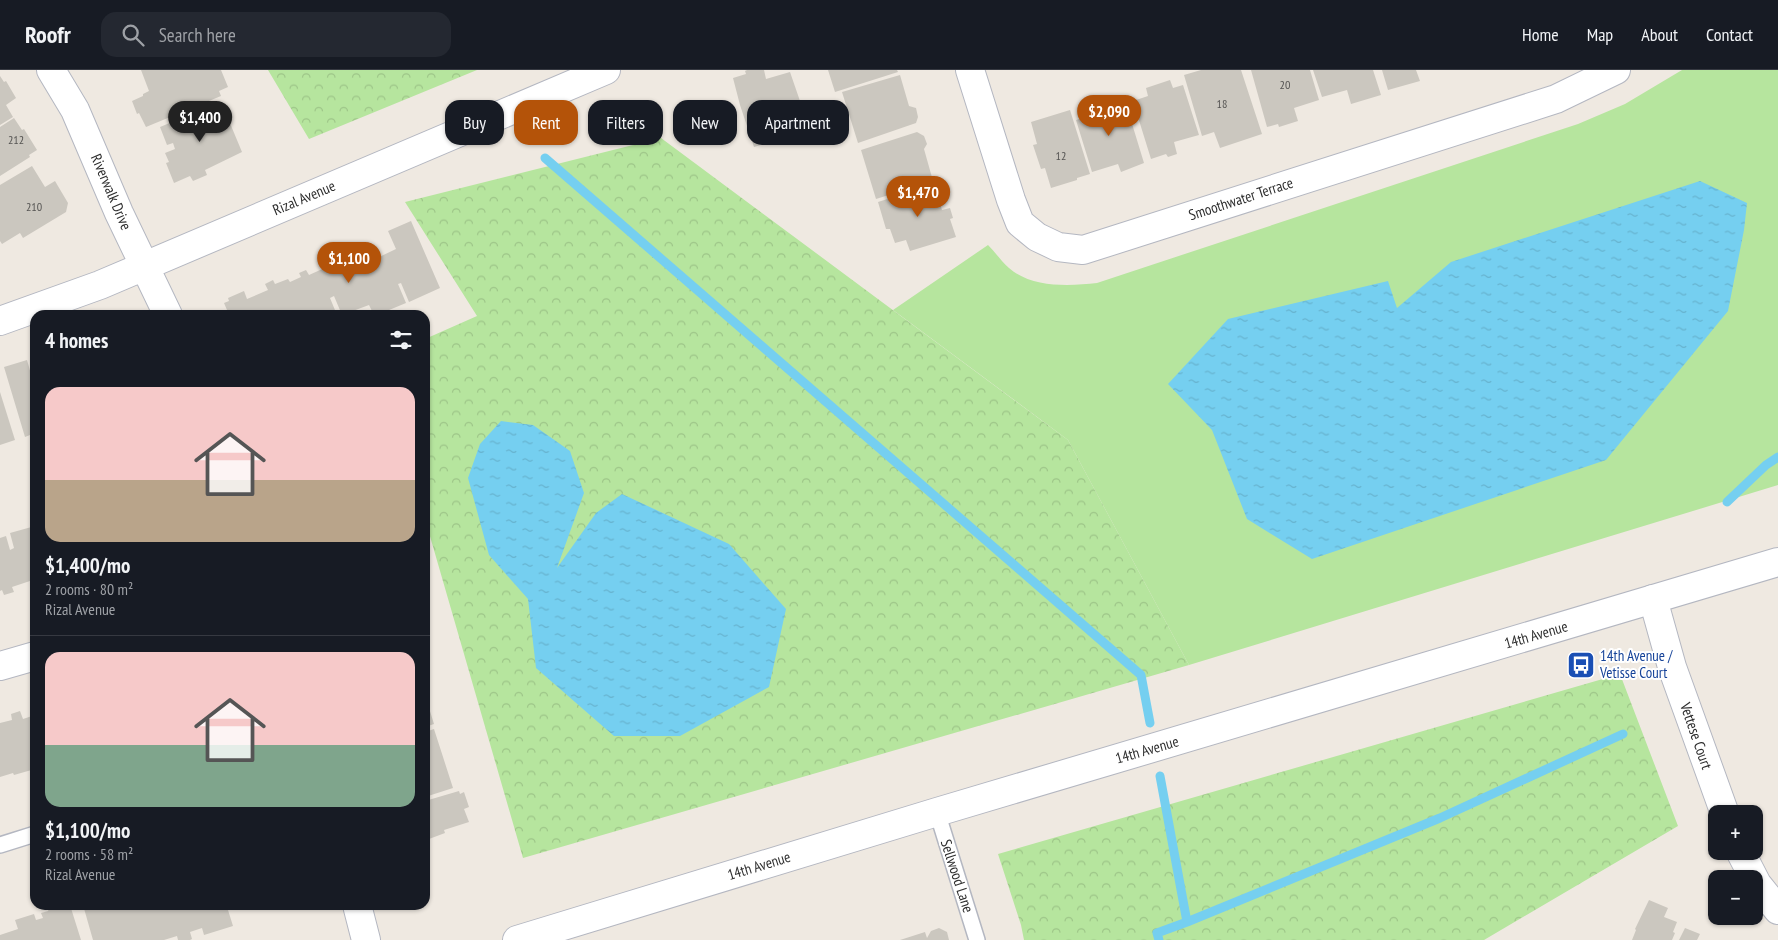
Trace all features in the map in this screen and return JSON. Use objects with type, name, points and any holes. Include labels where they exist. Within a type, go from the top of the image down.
[{"type":"street","name":"Riverwalk Drive","points":[[51,70],[75,110],[119,213],[166,310]]},
{"type":"street","name":"Rizal Avenue","points":[[31,310],[100,285],[606,70]]},
{"type":"street","name":"Smoothwater Terrace","points":[[970,70],[1020,223],[1037,237],[1058,247],[1083,250],[1556,99],[1616,70]]},
{"type":"street","name":"Rizal Avenue","points":[[0,321],[30,310]]},
{"type":"street","name":"14th Avenue","points":[[517,940],[936,812],[1778,562]]},
{"type":"street","name":"Vettese Court","points":[[1653,599],[1672,667],[1722,805]]},
{"type":"street","points":[[0,666],[30,657]]},
{"type":"street","points":[[1745,860],[1757,884],[1778,910]]},
{"type":"street","points":[[358,910],[366,940]]},
{"type":"lane","name":"Sellwood Lane","points":[[936,812],[977,940]]},
{"type":"lane","points":[[0,844],[30,835]]},
{"type":"green space","points":[[268,70],[477,70],[309,139]]},
{"type":"green space","points":[[1682,70],[1778,70],[1778,485],[1189,665],[1068,440],[893,310],[988,245],[1009,268],[1018,275],[1029,279],[1063,285],[1097,283],[1578,124],[1625,104]]},
{"type":"green space","points":[[663,139],[1068,440],[1189,665],[523,858],[430,536],[430,337],[477,316],[405,202],[633,145],[663,145]]},
{"type":"green space","points":[[1620,674],[1678,826],[1484,940],[1024,940],[998,854]]},
{"type":"water","points":[[1700,181],[1747,203],[1744,230],[1728,311],[1606,460],[1312,559],[1247,519],[1212,430],[1168,384],[1228,319],[1388,281],[1397,308],[1451,262]]},
{"type":"water","points":[[501,421],[533,425],[570,451],[584,493],[557,568],[596,513],[622,494],[729,544],[786,609],[769,687],[680,736],[614,736],[536,668],[528,599],[489,555],[468,478],[480,444]]},
{"type":"building","points":[[141,70],[221,70],[228,87],[219,91],[221,96],[146,127],[139,113],[137,114],[132,101],[149,91]]},
{"type":"building","points":[[764,70],[766,79],[790,72],[800,100],[747,100],[747,126],[733,78],[746,74],[745,71]]},
{"type":"building","points":[[828,70],[897,70],[898,72],[835,92]]},
{"type":"building","points":[[1201,70],[1241,70],[1262,134],[1220,148],[1214,132],[1202,136],[1184,75]]},
{"type":"building","points":[[1251,70],[1310,70],[1319,100],[1294,108],[1298,121],[1279,127],[1278,124],[1267,127]]},
{"type":"building","points":[[1313,70],[1373,70],[1381,95],[1351,104],[1347,90],[1322,97]]},
{"type":"building","points":[[1382,70],[1416,70],[1420,81],[1388,90]]},
{"type":"building","points":[[900,75],[909,106],[916,108],[918,117],[916,123],[858,143],[849,114],[849,100],[845,100],[842,92]]},
{"type":"building","points":[[0,76],[4,82],[6,81],[16,98],[6,105],[13,117],[0,125]]},
{"type":"building","points":[[1170,80],[1173,88],[1183,85],[1199,135],[1174,142],[1177,154],[1168,157],[1166,154],[1151,159],[1133,101],[1148,96],[1146,88]]},
{"type":"building","points":[[1108,100],[1111,109],[1126,104],[1144,163],[1121,172],[1118,164],[1092,172],[1076,120],[1086,117],[1083,108]]},
{"type":"building","points":[[222,104],[242,152],[205,170],[207,175],[193,181],[190,176],[174,183],[166,163],[169,162],[165,153],[175,149],[173,143],[167,145],[160,127]]},
{"type":"building","points":[[1070,110],[1090,174],[1051,188],[1045,168],[1041,169],[1033,145],[1037,144],[1031,122]]},
{"type":"building","points":[[14,118],[22,130],[24,129],[37,150],[29,155],[30,157],[0,176],[0,127]]},
{"type":"building","points":[[917,132],[924,136],[927,144],[924,149],[933,181],[876,199],[861,150]]},
{"type":"building","points":[[32,166],[45,187],[55,181],[68,203],[66,212],[23,238],[20,233],[2,244],[0,241],[0,185]]},
{"type":"building","points":[[934,184],[942,210],[950,208],[953,218],[950,219],[956,237],[910,251],[906,240],[895,243],[890,229],[886,229],[878,202]]},
{"type":"building","points":[[411,221],[440,288],[409,302],[401,283],[398,284],[406,303],[389,310],[372,310],[369,305],[356,310],[340,310],[334,296],[330,298],[335,310],[227,310],[224,303],[229,301],[228,298],[244,291],[247,299],[268,290],[265,284],[273,280],[275,284],[288,279],[290,282],[301,277],[299,273],[306,270],[309,275],[329,266],[327,261],[336,257],[339,262],[352,256],[356,264],[367,259],[365,256],[373,253],[375,259],[396,249],[388,231]]},
{"type":"building","points":[[27,360],[30,370],[30,435],[25,437],[4,367]]},
{"type":"building","points":[[0,392],[15,440],[0,445]]},
{"type":"building","points":[[30,527],[30,581],[12,587],[14,592],[4,595],[2,590],[0,591],[0,538],[6,536],[10,550],[14,548],[10,533]]},
{"type":"building","points":[[20,711],[23,719],[30,717],[30,770],[0,777],[0,723],[12,720],[11,714]]},
{"type":"building","points":[[430,711],[434,724],[430,725]]},
{"type":"building","points":[[434,729],[453,788],[430,795],[430,730]]},
{"type":"building","points":[[459,791],[460,794],[464,792],[469,807],[464,809],[469,822],[444,830],[445,833],[430,839],[430,800]]},
{"type":"building","points":[[1649,900],[1668,908],[1664,917],[1677,922],[1672,940],[1632,940],[1635,929]]},
{"type":"building","points":[[72,910],[81,940],[0,940],[0,935],[18,929],[15,920],[34,914],[36,920],[43,918],[41,913]]},
{"type":"building","points":[[84,910],[228,910],[233,926],[204,935],[202,928],[190,932],[192,939],[190,940],[178,940],[177,936],[164,940],[93,940]]},
{"type":"building","points":[[939,928],[947,932],[949,940],[900,940],[925,932],[927,938],[931,931]]},
{"type":"building","points":[[1685,928],[1700,934],[1697,940],[1679,940]]},
{"type":"waterway","points":[[545,158],[1141,675],[1150,723]]},
{"type":"waterway","points":[[1727,502],[1766,465],[1778,457]]},
{"type":"waterway","points":[[1159,940],[1157,933],[1440,818],[1623,734]]},
{"type":"waterway","points":[[1160,776],[1187,922]]},
{"type":"place","name":"14th Avenue / Vetisse Court","points":[[1581,665]]}]
